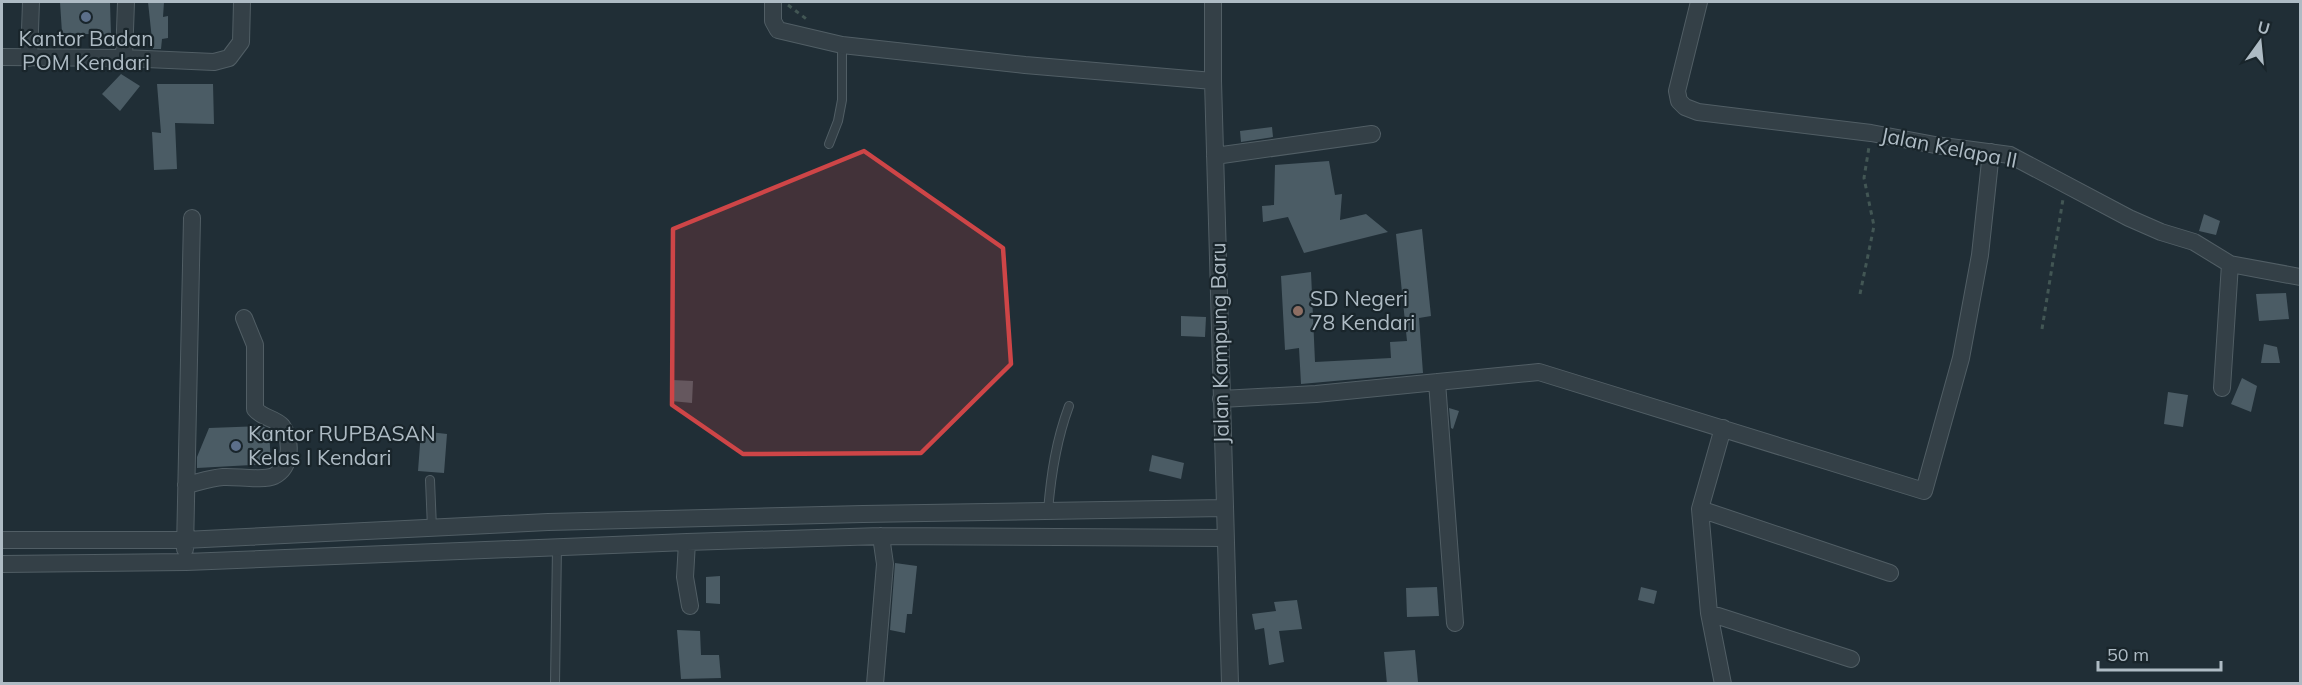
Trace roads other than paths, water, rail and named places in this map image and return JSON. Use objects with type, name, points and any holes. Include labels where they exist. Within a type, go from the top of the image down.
[{"type":"street","points":[[28,58],[31,2]]},
{"type":"street","points":[[124,58],[126,2]]},
{"type":"street","points":[[2,57],[124,58],[214,62],[229,58],[241,42],[242,2]]},
{"type":"street","points":[[773,2],[773,21],[778,30],[842,45],[1025,65],[1213,81]]},
{"type":"street","name":"Jalan Kampung Baru","points":[[1213,2],[1213,81],[1230,684]]},
{"type":"street","name":"Jalan Kelapa II","points":[[1699,2],[1686,62],[1678,83],[1679,101],[1685,107],[1698,112],[1871,133],[2021,159],[2065,186],[2150,228],[2194,242],[2230,264],[2301,278]]},
{"type":"street","points":[[1215,156],[1372,134]]},
{"type":"street","points":[[1221,399],[1316,394],[1539,372],[1924,491],[1961,358],[1980,255],[1991,152]]},
{"type":"street","points":[[186,562],[184,540],[192,218]]},
{"type":"street","points":[[2222,388],[2230,264]]},
{"type":"street","points":[[186,485],[224,477],[271,477],[285,466],[289,451],[283,428],[279,423],[262,416],[255,409],[255,345],[244,318]]},
{"type":"street","points":[[1437,382],[1455,623]]},
{"type":"street","points":[[1723,428],[1700,509],[1709,613],[1723,684]]},
{"type":"street","points":[[2,540],[184,540],[641,520],[1224,508]]},
{"type":"street","points":[[1700,509],[1890,573]]},
{"type":"street","points":[[2,564],[186,562],[881,536],[1225,538]]},
{"type":"street","points":[[874,684],[885,564],[881,536]]},
{"type":"street","points":[[687,542],[685,577],[690,606]]},
{"type":"street","points":[[1709,613],[1851,659]]},
{"type":"lane","points":[[829,144],[838,121],[842,100],[842,45]]},
{"type":"lane","points":[[1048,511],[1051,472],[1061,428],[1069,406]]},
{"type":"lane","points":[[430,480],[432,528]]},
{"type":"lane","points":[[555,684],[557,547]]},
{"type":"place","name":"Kantor Badan POM Kendari","points":[[86,17]]},
{"type":"place","name":"SD Negeri 78 Kendari","points":[[1298,311]]},
{"type":"place","name":"Kantor RUPBASAN Kelas I Kendari","points":[[236,446]]}]
